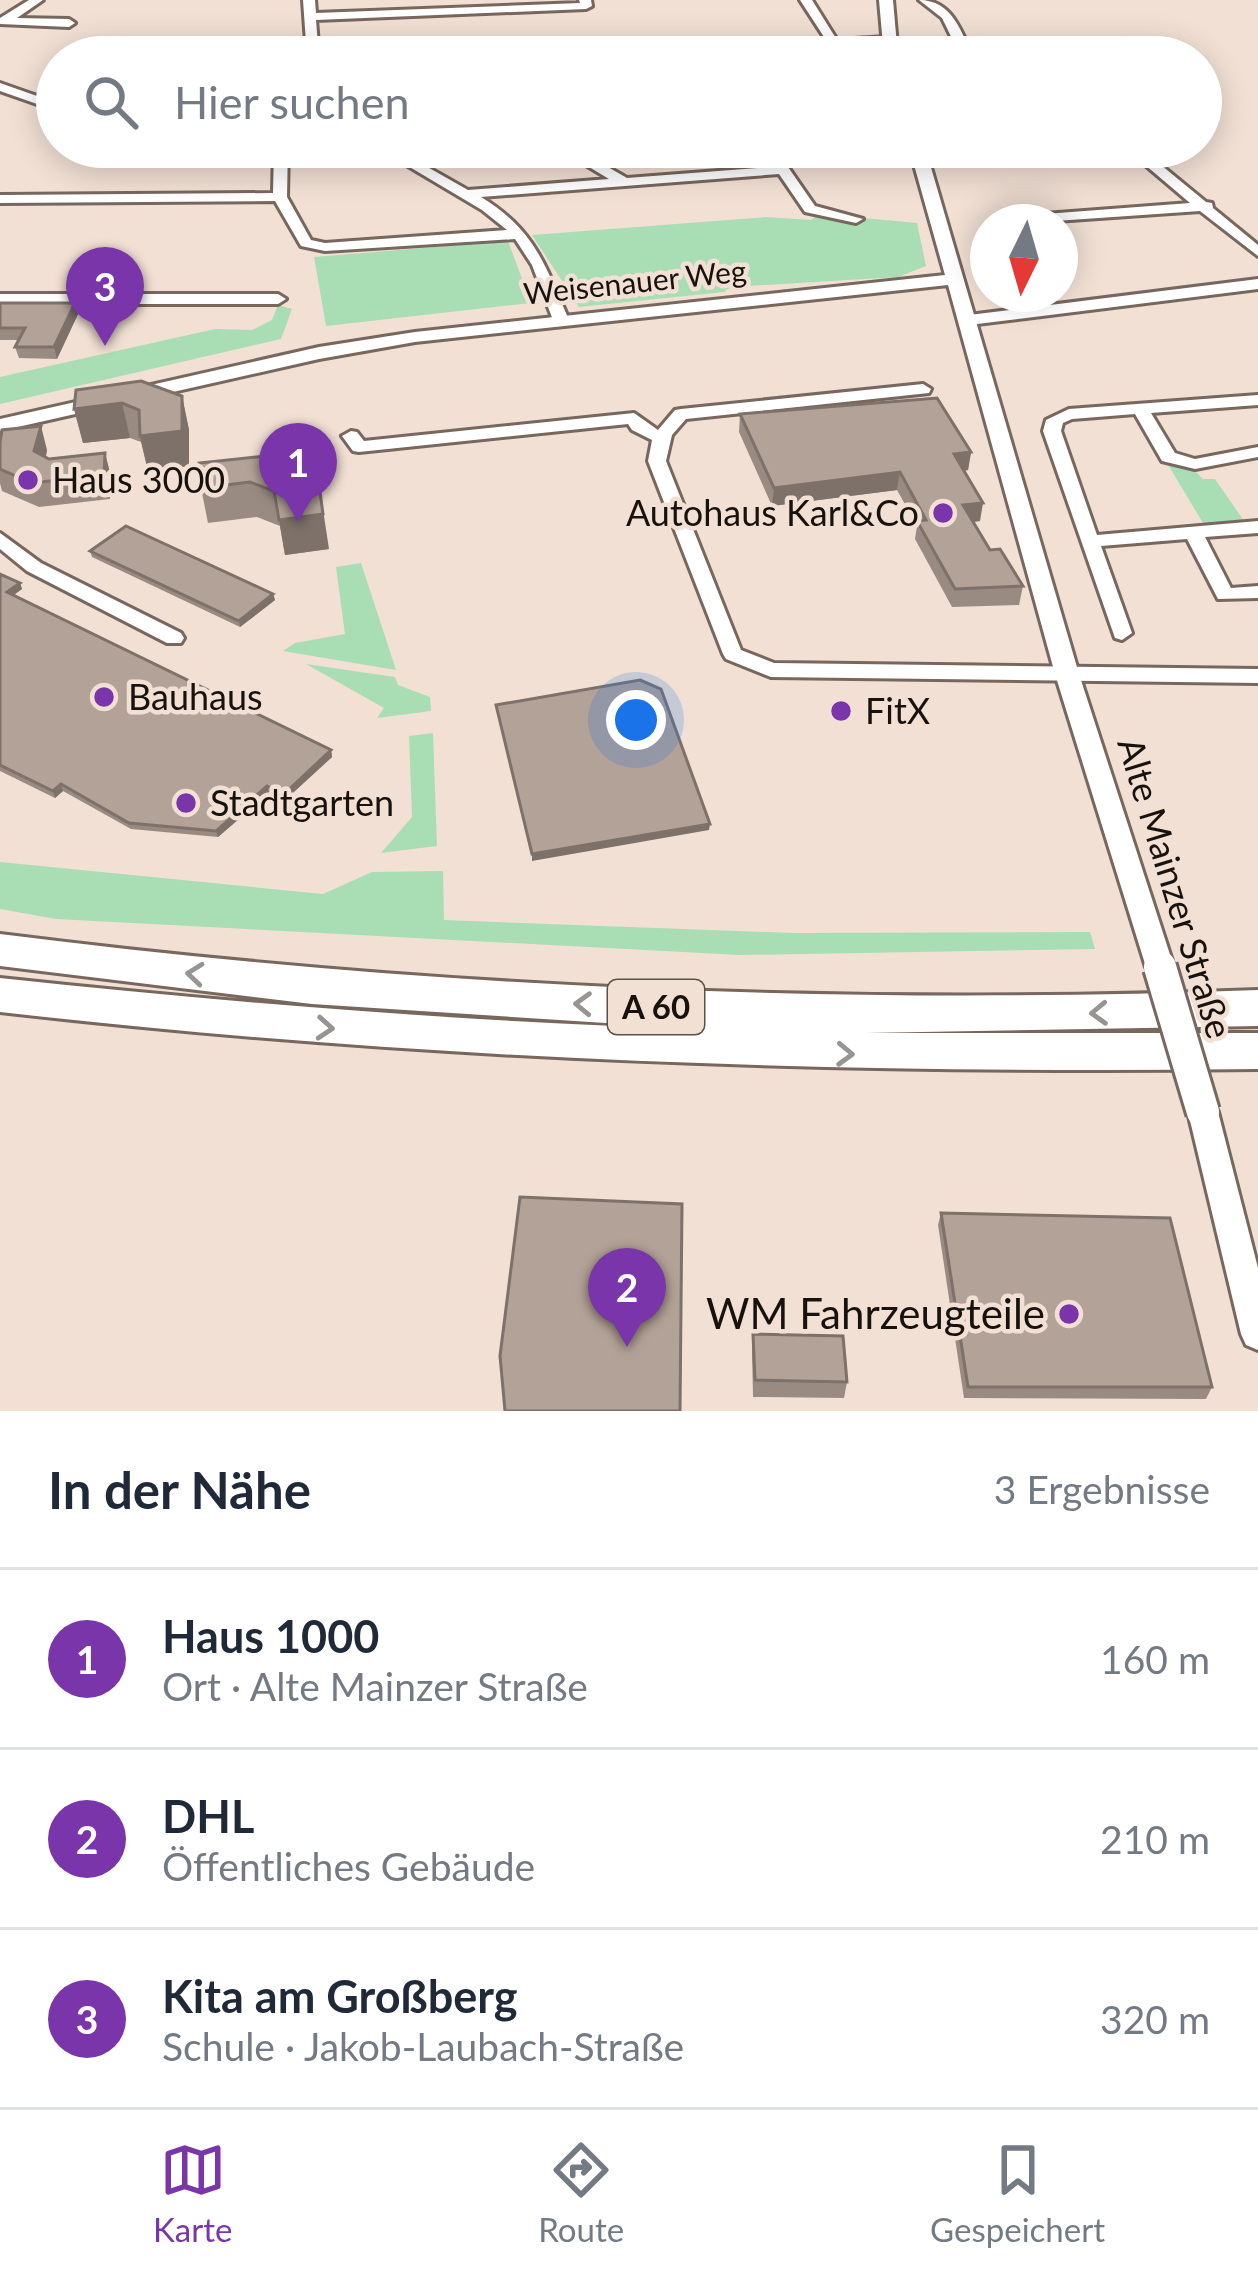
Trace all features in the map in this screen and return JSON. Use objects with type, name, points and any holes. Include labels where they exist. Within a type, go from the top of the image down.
[{"type":"highway","points":[[0,939],[56,958]]},
{"type":"highway","name":"A 60","points":[[0,950],[316,986],[673,1008],[1021,1015],[1258,1008]]},
{"type":"highway","name":"A 60","points":[[0,994],[272,1024],[527,1042],[881,1056],[1258,1051]]},
{"type":"street","points":[[2,21],[37,0]]},
{"type":"street","points":[[309,0],[312,36]]},
{"type":"street","points":[[310,16],[473,4],[586,6],[585,0]]},
{"type":"street","points":[[806,0],[829,36]]},
{"type":"street","points":[[886,0],[888,36]]},
{"type":"street","points":[[925,0],[936,4],[957,36]]},
{"type":"street","points":[[2,21],[69,23]]},
{"type":"street","points":[[0,87],[36,99]]},
{"type":"street","points":[[281,168],[280,197],[302,241],[325,248],[518,234]]},
{"type":"street","points":[[420,168],[466,194],[518,234],[536,256],[561,320]]},
{"type":"street","points":[[600,168],[626,183]]},
{"type":"street","name":"Alte Mainzer Straße","points":[[923,168],[1067,674],[1203,1112],[1258,1334]]},
{"type":"street","points":[[1158,168],[1258,252]]},
{"type":"street","points":[[466,194],[784,170],[810,209],[856,219]]},
{"type":"street","points":[[0,199],[280,197]]},
{"type":"street","points":[[1078,216],[1207,206]]},
{"type":"street","name":"Weisenauer Weg","points":[[0,425],[320,353],[561,320],[957,279]]},
{"type":"street","points":[[860,290],[930,295],[969,320],[1258,284]]},
{"type":"street","points":[[0,299],[248,306],[278,299]]},
{"type":"street","points":[[923,389],[681,415],[661,438],[657,461],[663,478],[725,641],[745,663],[771,670],[1258,676]]},
{"type":"street","points":[[1122,633],[1052,430],[1054,420],[1258,400]]},
{"type":"street","points":[[1140,409],[1168,457],[1195,464],[1258,452]]},
{"type":"street","points":[[351,436],[359,448],[634,418],[661,438]]},
{"type":"street","points":[[1090,542],[1258,527]]},
{"type":"street","points":[[1193,532],[1225,595],[1258,592]]},
{"type":"street","points":[[0,539],[34,567],[174,638]]},
{"type":"green space","points":[[820,214],[917,223],[926,266],[898,277],[731,287],[724,292],[579,307],[532,235],[766,217],[811,220]]},
{"type":"green space","points":[[508,241],[531,303],[326,326],[314,257]]},
{"type":"green space","points":[[278,305],[292,309],[281,339],[0,404],[0,377],[215,329],[252,330],[272,320]]},
{"type":"green space","points":[[1167,463],[1188,464],[1203,479],[1215,479],[1244,521],[1203,523]]},
{"type":"green space","points":[[361,563],[396,670],[283,651],[295,643],[345,634],[336,567]]},
{"type":"green space","points":[[306,664],[395,677],[398,685],[430,697],[431,711],[377,718],[384,708]]},
{"type":"green space","points":[[433,733],[437,846],[381,853],[412,817],[409,736]]},
{"type":"green space","points":[[0,862],[323,894],[372,872],[443,871],[444,920],[794,933],[1090,932],[1095,949],[740,955],[56,919],[0,909]]},
{"type":"building","points":[[0,303],[75,303],[54,347],[15,347],[25,328],[0,328]]},
{"type":"building","points":[[141,381],[182,396],[182,431],[140,436],[139,410],[122,403],[74,409],[76,390]]},
{"type":"building","name":"Autohaus Karl&Co","points":[[937,398],[971,452],[954,454],[983,503],[963,505],[990,550],[1000,549],[1023,586],[955,589],[917,521],[926,520],[900,472],[774,488],[740,414]]},
{"type":"building","points":[[41,426],[34,451],[49,459],[105,453],[104,475],[32,483],[0,469],[2,430]]},
{"type":"building","points":[[275,455],[317,470],[323,514],[279,520],[274,491],[250,482],[201,488],[199,463]]},
{"type":"building","points":[[126,526],[273,594],[239,621],[90,551]]},
{"type":"building","name":"Bauhaus","points":[[0,574],[20,583],[7,592],[331,750],[283,795],[267,786],[216,831],[129,823],[61,784],[53,791],[0,765]]},
{"type":"building","points":[[640,680],[661,689],[710,824],[532,854],[496,705]]},
{"type":"building","points":[[520,1197],[682,1204],[680,1411],[505,1411],[500,1356]]},
{"type":"building","name":"WM Fahrzeugteile","points":[[941,1213],[1170,1218],[1212,1387],[968,1387]]},
{"type":"building","points":[[753,1334],[843,1336],[847,1382],[755,1380]]},
{"type":"place","name":"Kita am Großberg","points":[[105,346]]},
{"type":"place","name":"Haus 3000","points":[[28,480]]},
{"type":"place","name":"Autohaus Karl&Co","points":[[943,513]]},
{"type":"place","name":"Haus 1000","points":[[298,522]]},
{"type":"place","name":"Bauhaus","points":[[104,697]]},
{"type":"place","name":"FitX","points":[[841,711]]},
{"type":"place","name":"Stadtgarten","points":[[186,803]]},
{"type":"place","name":"WM Fahrzeugteile","points":[[1069,1314]]},
{"type":"place","name":"DHL","points":[[627,1347]]}]
